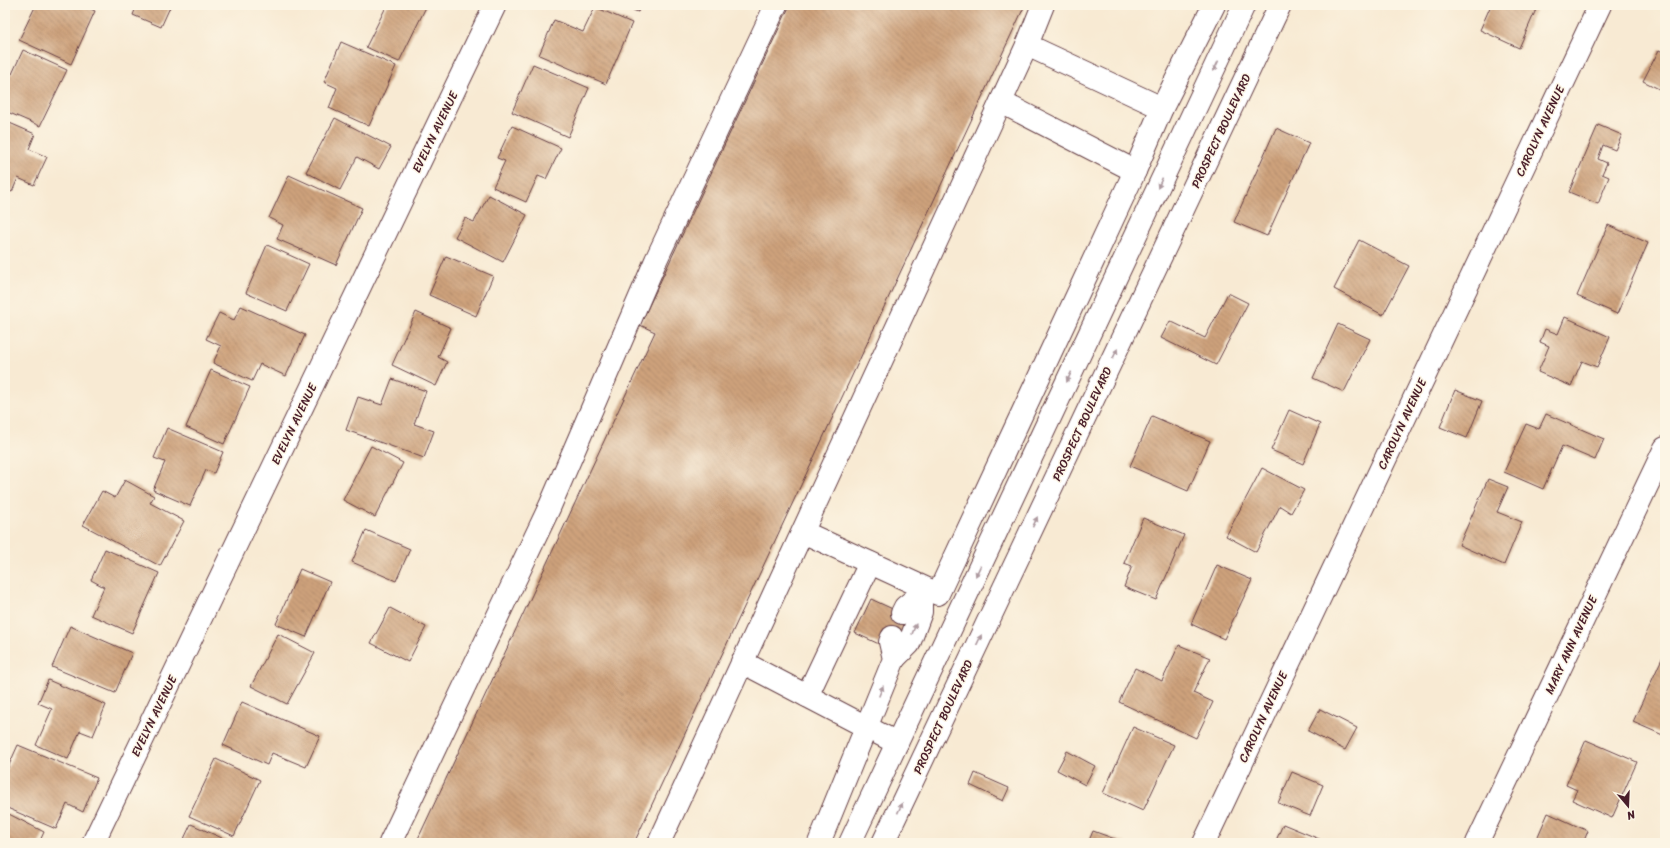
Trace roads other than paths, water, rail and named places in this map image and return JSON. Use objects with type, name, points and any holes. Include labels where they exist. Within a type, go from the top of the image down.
[{"type":"street","name":"EVELYN AVENUE","points":[[93,843],[496,5]]},
{"type":"street","points":[[390,843],[550,506],[656,260],[776,5]]},
{"type":"street","points":[[659,843],[1002,102],[1028,45],[1043,5]]},
{"type":"street","points":[[819,843],[894,659],[909,644],[927,592],[966,534],[1135,171],[1162,108],[1214,5]]},
{"type":"street","points":[[850,843],[1244,5]]},
{"type":"street","name":"PROSPECT BOULEVARD","points":[[883,843],[1280,5]]},
{"type":"street","name":"CAROLYN AVENUE","points":[[1204,843],[1600,5]]},
{"type":"street","points":[[1198,35],[1224,46]]},
{"type":"street","points":[[1028,45],[1162,108]]},
{"type":"street","points":[[1002,102],[1135,171]]},
{"type":"street","points":[[1078,292],[1104,304]]},
{"type":"street","name":"MARY ANN AVENUE","points":[[1477,843],[1665,448]]},
{"type":"street","points":[[803,532],[870,563],[927,592],[962,605]]},
{"type":"street","points":[[966,534],[991,544]]},
{"type":"street","points":[[807,696],[870,563]]},
{"type":"street","points":[[902,613],[904,607],[927,592]]},
{"type":"street","points":[[892,637],[890,642],[894,659]]},
{"type":"street","points":[[742,662],[897,743]]}]
